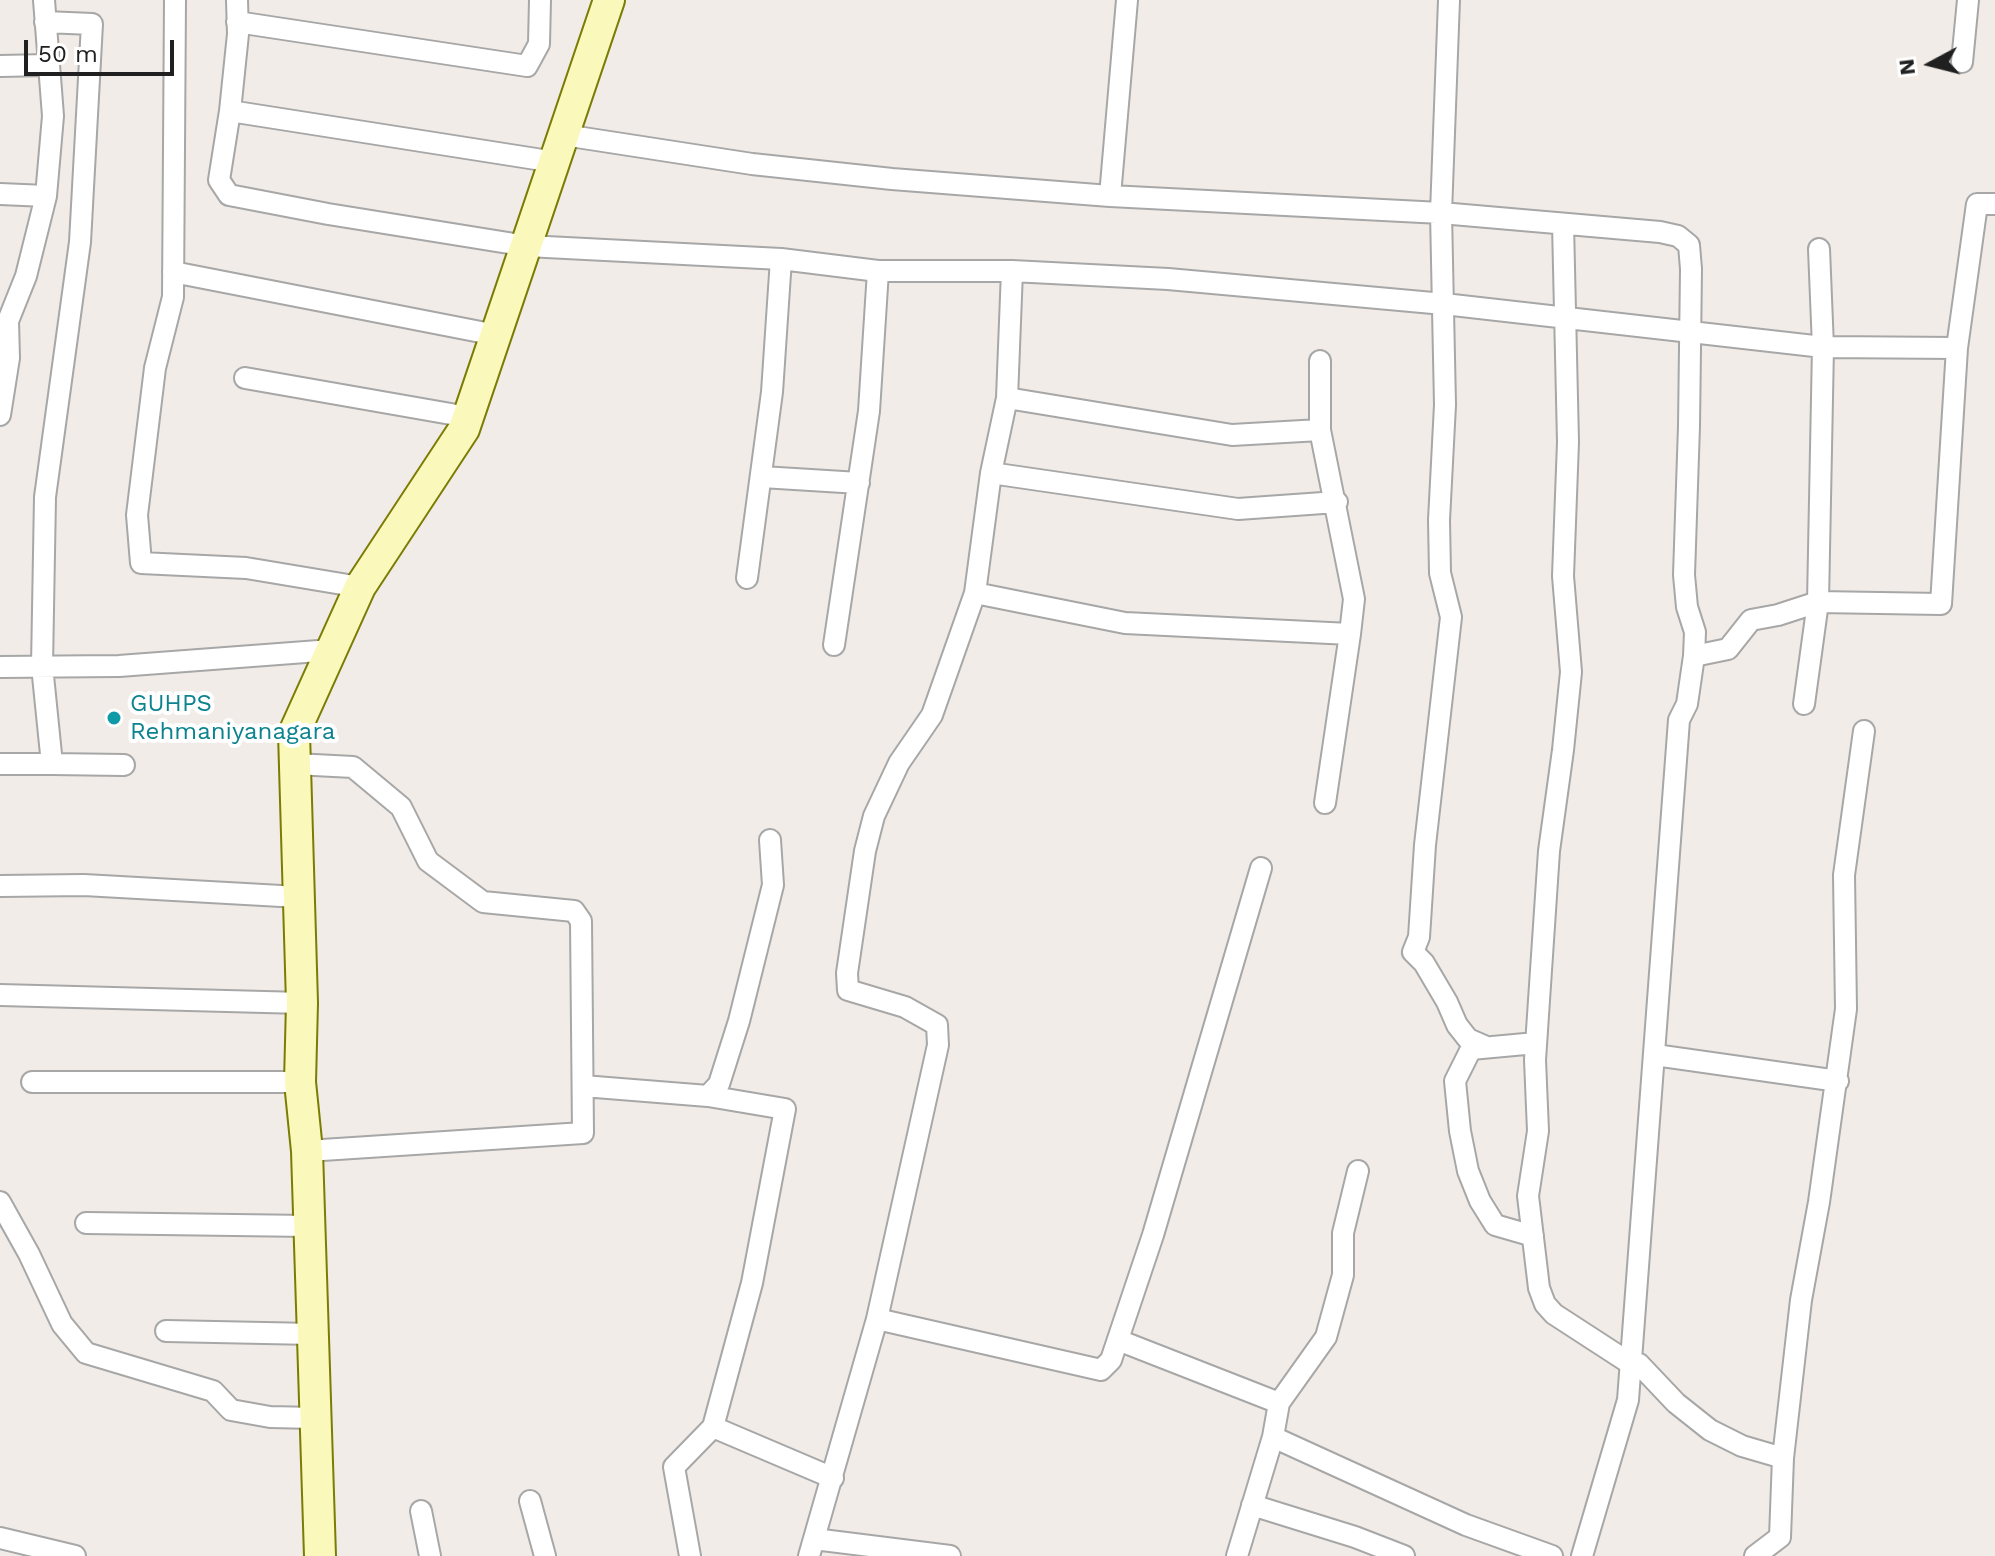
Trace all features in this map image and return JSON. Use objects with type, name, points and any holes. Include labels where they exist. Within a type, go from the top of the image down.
[{"type":"street","points":[[0,415],[9,358],[4,322],[26,276],[46,196],[53,116],[44,0]]},
{"type":"street","points":[[175,0],[173,297],[155,368],[137,515],[141,563],[246,568],[360,587]]},
{"type":"street","points":[[237,0],[230,111],[219,180],[229,195],[527,246],[781,259],[878,271],[1012,271],[1168,279],[1444,304],[1823,347],[1957,348]]},
{"type":"street","points":[[237,22],[527,66],[539,44],[540,0]]},
{"type":"street","points":[[320,1556],[307,1151],[300,1082],[302,1003],[294,733],[360,587],[464,429],[609,0]]},
{"type":"street","points":[[1110,196],[1127,0]]},
{"type":"street","points":[[1449,0],[1441,213],[1445,405],[1439,520],[1440,573],[1451,617],[1425,845],[1419,937],[1413,952],[1424,963],[1457,1025],[1468,1039],[1484,1046]]},
{"type":"street","points":[[1962,62],[1968,0]]},
{"type":"street","points":[[45,22],[92,24],[80,242],[45,497],[42,666],[52,764]]},
{"type":"street","points":[[0,66],[47,65]]},
{"type":"street","points":[[230,111],[339,126],[892,179],[1110,196],[1441,213],[1660,232],[1678,236],[1689,245],[1691,332],[1684,575],[1687,607],[1695,632],[1694,656],[1687,704],[1679,720],[1628,1400],[1582,1556]]},
{"type":"street","points":[[0,194],[46,196]]},
{"type":"street","points":[[1694,656],[1728,649],[1751,620],[1818,602],[1941,604],[1957,348],[1977,204],[1995,204]]},
{"type":"street","points":[[1563,224],[1568,442],[1563,576],[1571,672],[1549,851],[1536,1043],[1538,1131],[1528,1196],[1539,1288],[1545,1304],[1554,1314],[1631,1364],[1639,1364],[1676,1403],[1710,1430],[1742,1446],[1783,1458]]},
{"type":"street","points":[[1804,704],[1818,602],[1823,347],[1819,249]]},
{"type":"street","points":[[747,578],[772,392],[781,259]]},
{"type":"street","points":[[834,645],[871,398],[878,271]]},
{"type":"street","points":[[950,1556],[812,1548],[877,1319],[938,1045],[937,1025],[905,1007],[848,990],[847,973],[865,851],[874,816],[899,763],[932,715],[975,593],[991,473],[1007,398],[1012,271]]},
{"type":"street","points":[[173,272],[496,335]]},
{"type":"street","points":[[1320,361],[1320,430],[1337,502],[1354,599],[1325,803]]},
{"type":"street","points":[[245,378],[468,417]]},
{"type":"street","points":[[1007,398],[1232,435],[1320,430]]},
{"type":"street","points":[[991,473],[1238,509],[1337,502]]},
{"type":"street","points":[[762,477],[859,483]]},
{"type":"street","points":[[975,593],[1125,623],[1350,634]]},
{"type":"street","points":[[0,667],[119,666],[332,650]]},
{"type":"street","points":[[1755,1556],[1780,1537],[1783,1458],[1801,1300],[1838,1081],[1846,1009],[1844,875],[1864,731]]},
{"type":"street","points":[[0,764],[124,765]]},
{"type":"street","points":[[295,764],[353,767],[401,807],[428,861],[483,902],[574,911],[581,921],[583,1133],[307,1151]]},
{"type":"street","points":[[708,1096],[719,1084],[739,1021],[773,885],[770,840]]},
{"type":"street","points":[[877,1319],[1101,1370],[1111,1360],[1157,1219],[1261,868]]},
{"type":"street","points":[[0,886],[84,885],[299,897]]},
{"type":"street","points":[[0,995],[302,1003]]},
{"type":"street","points":[[1533,1236],[1495,1225],[1480,1201],[1468,1171],[1455,1081],[1471,1049],[1536,1043]]},
{"type":"street","points":[[1655,1055],[1838,1081]]},
{"type":"street","points":[[32,1082],[300,1082]]},
{"type":"street","points":[[583,1086],[708,1096],[785,1109],[752,1283],[713,1427],[674,1467],[690,1556]]},
{"type":"street","points":[[1237,1556],[1273,1437],[1279,1403],[1326,1337],[1343,1275],[1343,1233],[1358,1171]]},
{"type":"street","points":[[0,1202],[62,1324],[86,1353],[213,1391],[231,1410],[270,1417],[315,1418]]},
{"type":"street","points":[[86,1223],[309,1226]]},
{"type":"street","points":[[166,1331],[313,1334]]},
{"type":"street","points":[[1118,1340],[1279,1403]]},
{"type":"street","points":[[713,1427],[833,1478]]},
{"type":"street","points":[[1273,1437],[1466,1525],[1552,1556]]},
{"type":"street","points":[[530,1501],[545,1556]]},
{"type":"street","points":[[1252,1505],[1355,1537],[1404,1556]]},
{"type":"street","points":[[421,1511],[430,1556]]},
{"type":"street","points":[[0,1538],[21,1550],[75,1556]]},
{"type":"place","name":"GUHPS Rehmaniyanagara","points":[[114,718]]}]
